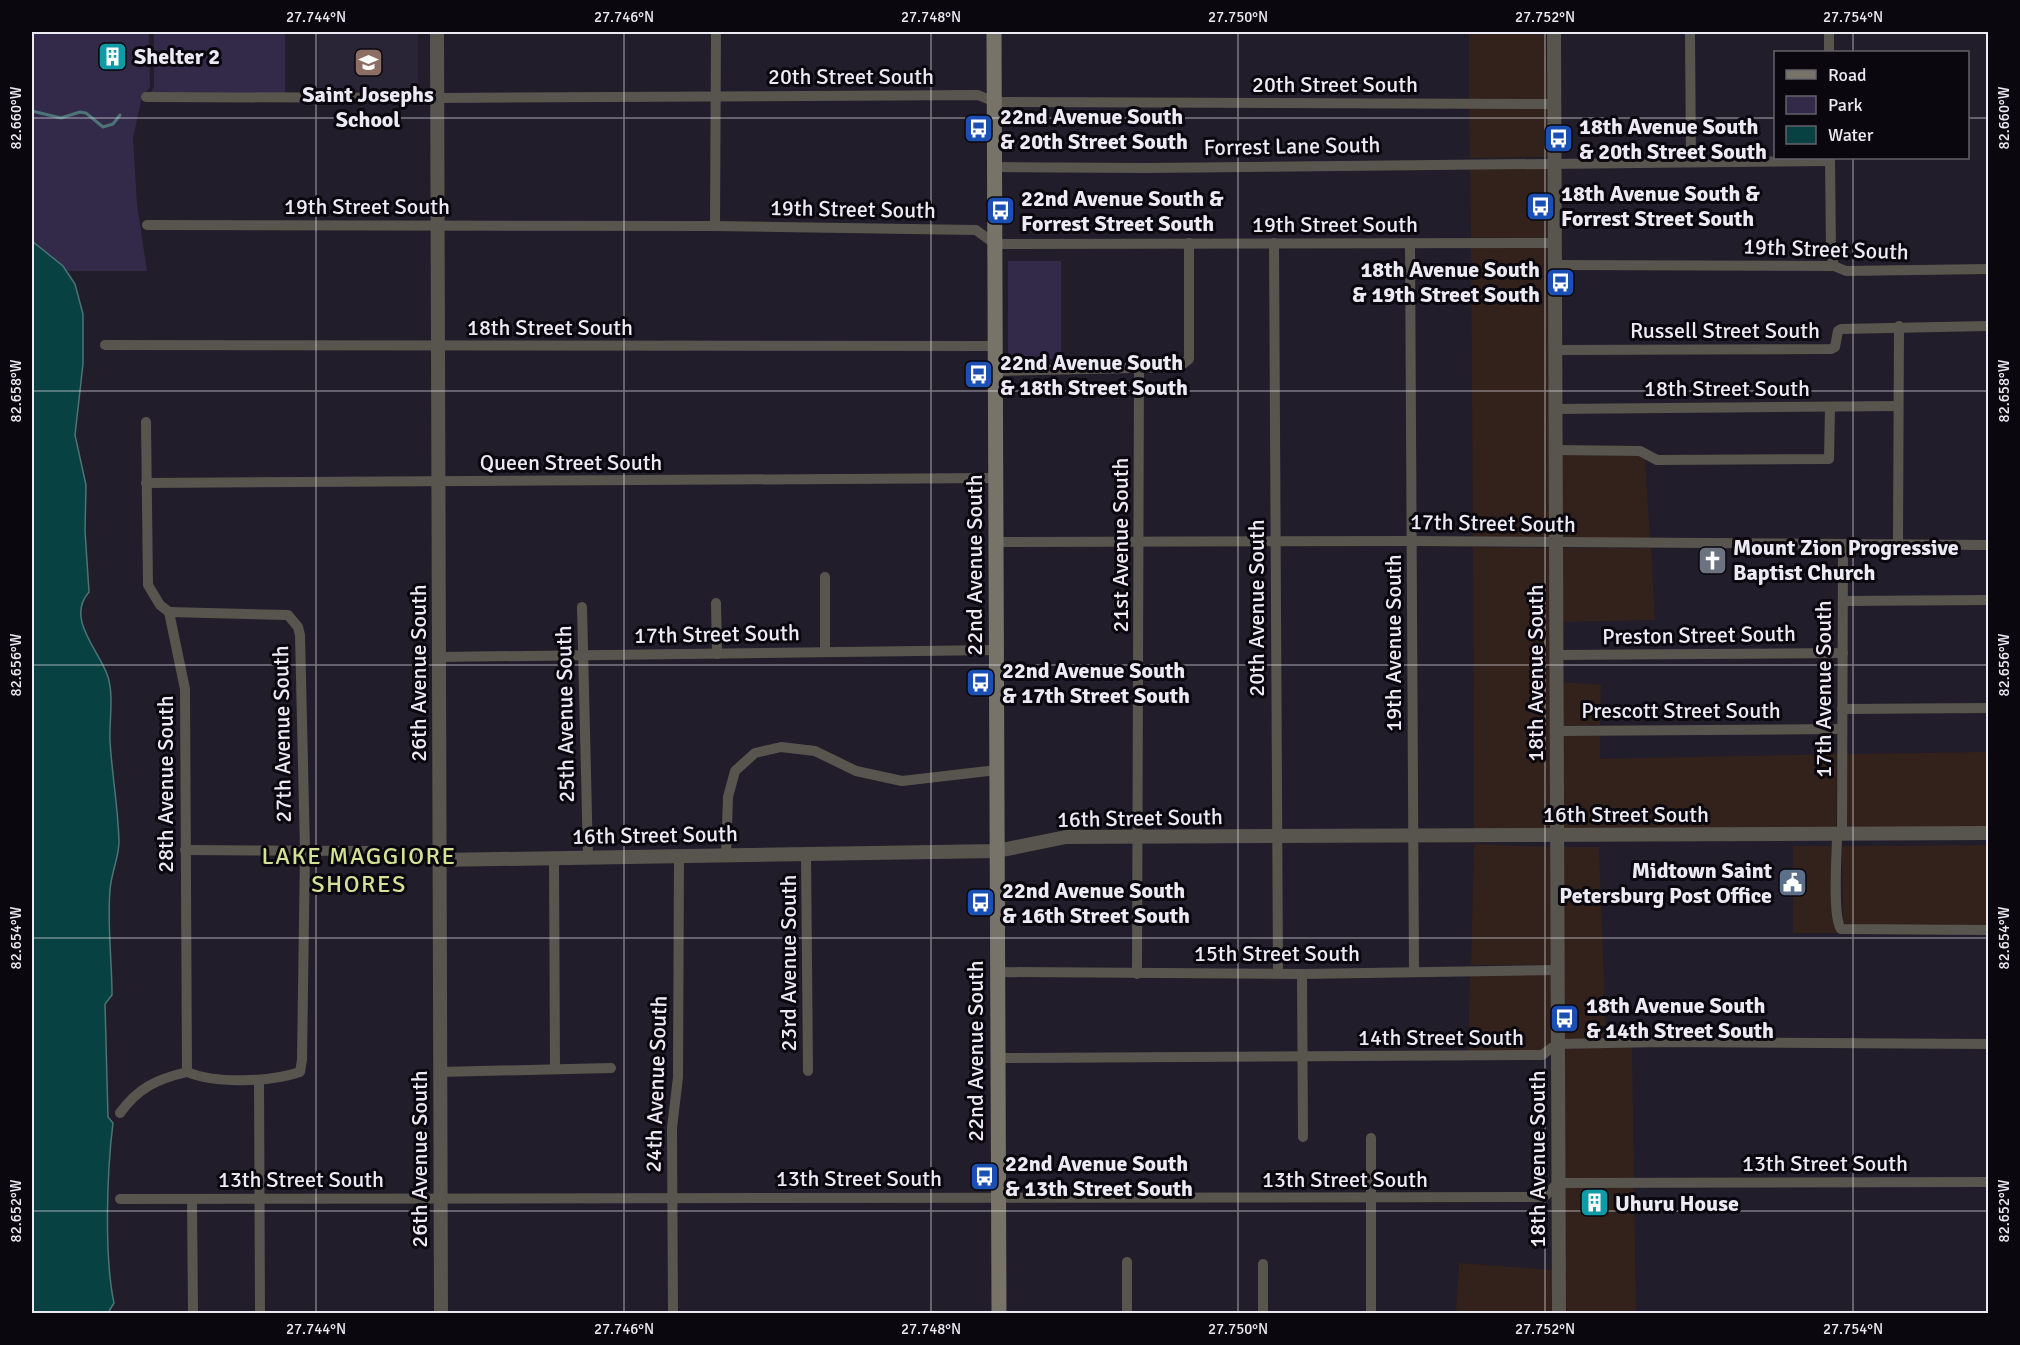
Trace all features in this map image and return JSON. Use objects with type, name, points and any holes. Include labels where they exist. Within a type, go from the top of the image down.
[{"type":"main road","name":"22nd Avenue South","points":[[994,32],[999,1314]]},
{"type":"street","name":"26th Avenue South","points":[[437,32],[441,1314]]},
{"type":"street","points":[[715,226],[716,32]]},
{"type":"street","name":"18th Avenue South","points":[[1554,32],[1560,1314]]},
{"type":"street","points":[[1690,32],[1691,162]]},
{"type":"street","points":[[1828,32],[1829,51]]},
{"type":"street","name":"20th Street South","points":[[146,97],[437,99],[715,95],[978,95],[995,102],[1554,104]]},
{"type":"street","points":[[1554,162],[1830,160],[1831,253],[1834,266]]},
{"type":"street","name":"Forrest Lane South","points":[[995,167],[1147,168],[1554,162]]},
{"type":"street","name":"19th Street South","points":[[147,225],[715,226],[976,230],[995,244],[1555,243]]},
{"type":"street","points":[[996,371],[1179,367],[1189,359],[1189,243]]},
{"type":"street","name":"20th Avenue South","points":[[1274,243],[1278,972]]},
{"type":"street","name":"19th Avenue South","points":[[1410,243],[1414,971]]},
{"type":"street","name":"19th Street South","points":[[1555,265],[1834,266],[1846,271],[1989,269]]},
{"type":"street","points":[[1898,544],[1899,326]]},
{"type":"street","name":"Russell Street South","points":[[1555,351],[1831,349],[1835,347],[1838,331],[1841,329],[1899,326],[1989,326]]},
{"type":"street","name":"18th Street South","points":[[105,345],[996,346]]},
{"type":"street","name":"21st Avenue South","points":[[1137,974],[1139,368]]},
{"type":"street","name":"18th Street South","points":[[1555,409],[1898,406]]},
{"type":"street","points":[[1556,450],[1640,451],[1657,460],[1829,459],[1830,407]]},
{"type":"street","name":"28th Avenue South","points":[[146,422],[148,585],[160,606],[169,612],[185,689],[187,1072]]},
{"type":"street","name":"Queen Street South","points":[[146,483],[996,478]]},
{"type":"street","name":"17th Street South","points":[[996,542],[1412,541],[1989,545]]},
{"type":"street","name":"17th Avenue South","points":[[1843,544],[1838,924],[1846,930],[1989,930]]},
{"type":"street","points":[[825,577],[825,652]]},
{"type":"street","points":[[1843,601],[1989,600]]},
{"type":"street","points":[[716,603],[717,654]]},
{"type":"street","name":"25th Avenue South","points":[[582,607],[588,857]]},
{"type":"street","name":"27th Avenue South","points":[[169,612],[288,615],[298,627],[300,635],[304,850],[302,1060],[300,1072],[259,1080]]},
{"type":"street","name":"17th Street South","points":[[439,657],[997,650]]},
{"type":"street","name":"Preston Street South","points":[[1557,656],[1843,653]]},
{"type":"street","points":[[1842,710],[1989,708]]},
{"type":"street","name":"Prescott Street South","points":[[1557,730],[1842,729]]},
{"type":"street","points":[[726,855],[728,797],[735,771],[756,753],[781,747],[815,751],[856,771],[903,781],[997,770]]},
{"type":"street","name":"16th Street South","points":[[185,850],[366,851],[439,860],[997,851],[1066,837],[1989,833]]},
{"type":"street","name":"23rd Avenue South","points":[[806,854],[808,1071]]},
{"type":"street","name":"24th Avenue South","points":[[673,1314],[672,1128],[678,1077],[680,856]]},
{"type":"street","points":[[554,858],[555,1069]]},
{"type":"street","name":"15th Street South","points":[[998,972],[1137,974],[1278,972],[1302,974],[1557,970]]},
{"type":"street","points":[[1302,974],[1303,1137]]},
{"type":"street","name":"14th Street South","points":[[998,1058],[1542,1055],[1557,1044],[1662,1042],[1989,1044]]},
{"type":"street","points":[[440,1072],[611,1068]]},
{"type":"street","points":[[120,1113],[141,1089],[158,1079],[187,1072],[199,1077],[259,1080],[260,1314]]},
{"type":"street","points":[[1371,1138],[1371,1314]]},
{"type":"street","name":"13th Street South","points":[[120,1199],[1544,1197],[1558,1183],[1989,1182]]},
{"type":"street","points":[[192,1199],[193,1314]]},
{"type":"street","points":[[1127,1262],[1127,1314]]},
{"type":"street","points":[[1263,1264],[1263,1314]]},
{"type":"shaded area","name":"Saint Josephs School","points":[[305,32],[418,32],[418,90],[318,90],[318,35],[305,34]]},
{"type":"shaded area","points":[[1469,32],[1546,32],[1547,99],[1469,99]]},
{"type":"shaded area","points":[[1469,108],[1547,109],[1547,157],[1470,158]]},
{"type":"shaded area","points":[[1547,167],[1547,238],[1471,238],[1470,168]]},
{"type":"shaded area","points":[[1547,247],[1550,539],[1473,537],[1471,248]]},
{"type":"shaded area","points":[[1561,455],[1639,456],[1645,459],[1650,539],[1561,539]]},
{"type":"shaded area","points":[[1473,547],[1550,548],[1552,838],[1474,834]]},
{"type":"shaded area","points":[[1561,548],[1651,548],[1655,620],[1562,622]]},
{"type":"shaded area","points":[[1562,682],[1601,685],[1600,725],[1562,726]]},
{"type":"shaded area","points":[[1562,735],[1600,735],[1600,759],[1837,754],[1836,836],[1563,838]]},
{"type":"shaded area","points":[[1988,752],[1988,835],[1847,836],[1847,754]]},
{"type":"shaded area","points":[[1474,844],[1552,847],[1552,965],[1471,965]]},
{"type":"shaded area","points":[[1988,845],[1988,925],[1848,925],[1843,922],[1842,846]]},
{"type":"shaded area","points":[[1793,846],[1831,846],[1833,925],[1841,933],[1793,933]]},
{"type":"shaded area","points":[[1563,847],[1599,847],[1606,1038],[1563,1039]]},
{"type":"shaded area","points":[[1552,974],[1552,1042],[1540,1051],[1468,1051],[1470,975]]},
{"type":"shaded area","points":[[1632,1047],[1634,1178],[1563,1178],[1563,1049]]},
{"type":"shaded area","points":[[1563,1188],[1634,1188],[1636,1313],[1565,1313]]},
{"type":"shaded area","points":[[1459,1263],[1552,1270],[1554,1313],[1456,1314]]},
{"type":"green space","points":[[32,32],[149,32],[150,87],[142,97],[133,138],[137,204],[147,271],[66,271],[32,241]]},
{"type":"green space","points":[[154,32],[285,32],[285,93],[151,92],[154,87]]},
{"type":"green space","points":[[1008,261],[1061,261],[1061,359],[1008,360]]},
{"type":"water","points":[[32,241],[63,266],[75,284],[83,314],[83,364],[75,435],[86,485],[85,531],[89,592],[83,602],[81,613],[86,635],[104,667],[111,693],[110,741],[119,841],[109,903],[112,995],[105,1004],[108,1117],[113,1123],[107,1213],[109,1262],[114,1303],[108,1313],[32,1313]]},
{"type":"waterway","points":[[32,111],[61,118],[80,112],[86,113],[103,127],[113,124],[120,115]]},
{"type":"place","name":"Shelter 2","points":[[113,56]]},
{"type":"place","name":"Saint Josephs School","points":[[368,62]]},
{"type":"place","name":"22nd Avenue South & 20th Street South","points":[[979,129]]},
{"type":"place","name":"18th Avenue South & 20th Street South","points":[[1558,139]]},
{"type":"place","name":"18th Avenue South & Forrest Street South","points":[[1540,206]]},
{"type":"place","name":"22nd Avenue South & Forrest Street South","points":[[1000,211]]},
{"type":"place","name":"18th Avenue South & 19th Street South","points":[[1561,282]]},
{"type":"place","name":"22nd Avenue South & 18th Street South","points":[[979,375]]},
{"type":"place","name":"Mount Zion Progressive Baptist Church","points":[[1712,560]]},
{"type":"place","name":"22nd Avenue South & 17th Street South","points":[[981,683]]},
{"type":"place","name":"Midtown Saint Petersburg Post Office","points":[[1793,883]]},
{"type":"place","name":"22nd Avenue South & 16th Street South","points":[[981,903]]},
{"type":"place","name":"18th Avenue South & 14th Street South","points":[[1565,1018]]},
{"type":"place","name":"22nd Avenue South & 13th Street South","points":[[984,1176]]},
{"type":"place","name":"Uhuru House","points":[[1594,1203]]},
{"type":"district","name":"LAKE MAGGIORE SHORES","points":[[359,870]]}]
